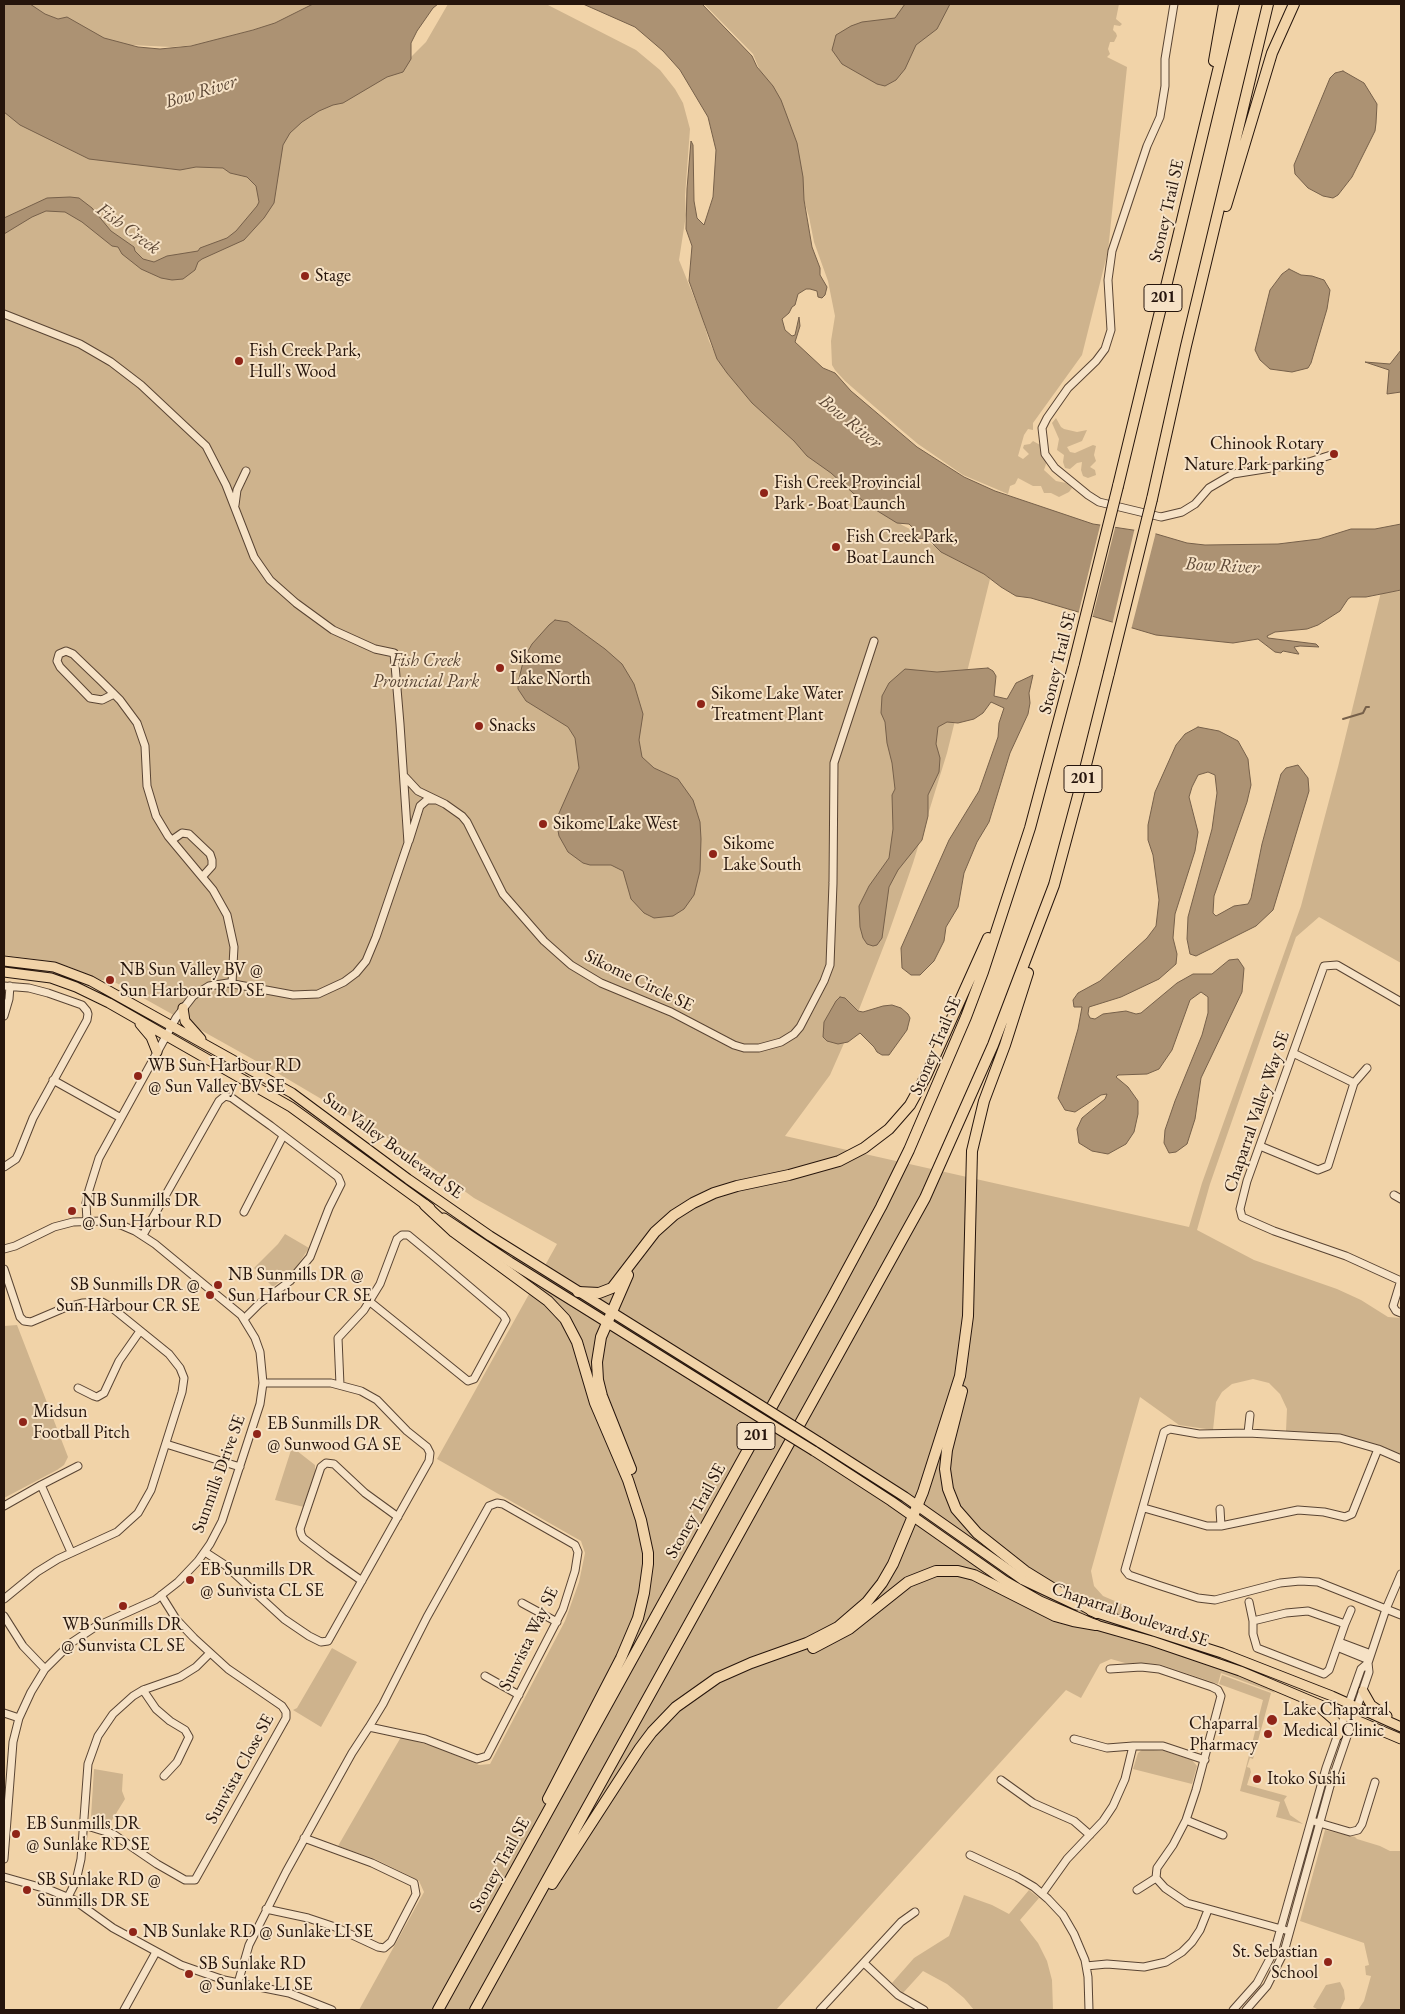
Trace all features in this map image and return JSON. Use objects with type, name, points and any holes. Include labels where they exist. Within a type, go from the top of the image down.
[{"type":"highway","points":[[1208,109],[1215,50],[1224,4]]},
{"type":"highway","name":"Stoney Trail SE","points":[[438,2010],[881,1207],[909,1150],[966,1018],[1015,875],[1053,748],[1234,4]]},
{"type":"highway","name":"201","points":[[475,2010],[925,1198],[993,1044],[1054,885],[1083,777],[1152,499],[1186,346],[1268,4]]},
{"type":"highway","points":[[1206,264],[1237,171],[1272,53],[1294,4]]},
{"type":"highway","points":[[578,1292],[599,1293],[610,1289],[618,1282],[661,1226],[674,1215],[697,1201],[737,1186],[789,1175],[839,1161],[864,1148],[889,1130],[910,1105],[926,1076],[1015,875]]},
{"type":"highway","points":[[1054,885],[1030,968],[984,1102],[974,1141],[970,1168],[970,1327],[967,1368],[945,1464],[946,1482],[956,1509],[967,1522],[997,1549],[1037,1579],[1097,1613]]},
{"type":"highway","points":[[425,1205],[454,1232],[552,1304],[568,1323],[577,1342],[598,1412],[635,1499],[648,1553]]},
{"type":"highway","points":[[456,1978],[628,1642],[638,1618],[644,1593],[648,1553],[645,1520],[639,1494],[604,1402],[598,1380],[598,1347],[637,1256]]},
{"type":"highway","points":[[504,1958],[652,1732],[666,1716],[685,1699],[723,1675],[819,1638],[853,1616],[872,1596],[885,1578],[900,1551],[918,1506],[958,1385],[966,1343],[969,1302]]},
{"type":"highway","points":[[723,1675],[799,1653],[830,1640],[857,1624],[908,1582],[936,1571],[958,1571],[974,1575],[1055,1616],[1096,1625]]},
{"type":"main road","name":"Sun Valley Boulevard SE","points":[[4,960],[40,964],[68,971],[112,991],[292,1093],[442,1203],[611,1313],[746,1396]]},
{"type":"main road","name":"Sun Valley Boulevard SE","points":[[4,972],[38,975],[85,991],[291,1107],[425,1205],[510,1262],[741,1406]]},
{"type":"main road","points":[[183,1008],[186,1023],[208,1046]]},
{"type":"main road","points":[[131,1016],[146,1030],[154,1041],[157,1052]]},
{"type":"main road","name":"Chaparral Boulevard SE","points":[[746,1396],[918,1506],[1030,1584],[1066,1602],[1222,1653],[1401,1727]]},
{"type":"main road","name":"Chaparral Boulevard SE","points":[[741,1406],[914,1516],[1024,1593],[1060,1611],[1096,1625],[1184,1651],[1308,1698],[1401,1739]]},
{"type":"main road","points":[[1363,1691],[1371,1705],[1401,1727]]},
{"type":"main road","points":[[1308,1698],[1333,1719],[1336,1723],[1338,1735]]},
{"type":"street","points":[[1174,4],[1165,59],[1165,86],[1160,117],[1147,146],[1112,251],[1108,280],[1110,330],[1105,349],[1096,361],[1068,388],[1047,418],[1042,428],[1045,454],[1054,468],[1099,502],[1161,516],[1182,512],[1195,504],[1215,484],[1233,474],[1309,462],[1334,454]]},
{"type":"street","points":[[4,314],[80,344],[111,362],[141,385],[206,446],[216,464],[259,566],[280,589],[333,630],[375,649],[394,654],[408,843]]},
{"type":"street","points":[[235,508],[237,490],[246,470]]},
{"type":"street","name":"Sikome Circle SE","points":[[404,777],[418,791],[457,810],[468,822],[502,894],[544,941],[571,965],[601,983],[671,1012],[734,1045],[744,1048],[758,1048],[781,1042],[794,1034],[800,1027],[824,982],[830,965],[834,763],[874,641]]},
{"type":"street","points":[[114,694],[102,700],[90,698],[58,665],[57,659],[59,654],[66,651],[72,653],[114,694],[132,715],[142,735],[146,753],[147,786],[150,801],[160,823],[203,876],[223,905],[230,926],[234,954],[232,983]]},
{"type":"street","points":[[87,1221],[86,1202],[102,1151],[166,1036],[192,996],[207,987],[232,983],[288,994],[308,995],[327,991],[348,979],[362,966],[371,950],[414,829],[420,806],[427,800],[437,800]]},
{"type":"street","points":[[172,840],[180,834],[189,834],[195,837],[210,854],[212,866],[203,876]]},
{"type":"street","name":"Chaparral Valley Way SE","points":[[1398,1311],[1393,1306],[1401,1281],[1346,1256],[1274,1231],[1242,1217],[1240,1210],[1244,1190],[1324,966],[1329,964],[1337,965],[1401,1002]]},
{"type":"street","points":[[4,1016],[9,999],[7,986],[48,993],[82,1006],[87,1011],[87,1020],[32,1118],[16,1159],[4,1167]]},
{"type":"street","points":[[1293,1053],[1354,1083]]},
{"type":"street","points":[[1260,1146],[1318,1170],[1328,1166],[1354,1083],[1367,1068]]},
{"type":"street","points":[[53,1080],[121,1118]]},
{"type":"street","points":[[143,1236],[222,1098],[225,1096],[232,1098],[338,1178],[341,1184],[329,1208],[314,1250],[306,1263],[290,1281],[259,1304],[244,1319]]},
{"type":"street","points":[[244,1212],[283,1136]]},
{"type":"street","name":"Sunmills Drive SE","points":[[4,1249],[60,1225],[87,1221],[102,1221],[121,1225],[143,1236],[232,1306],[244,1319],[255,1338],[260,1352],[263,1383],[260,1404],[222,1521],[205,1552],[186,1575],[161,1596],[85,1633],[63,1650],[45,1669],[27,1698],[19,1718],[7,1778],[4,1859]]},
{"type":"street","points":[[340,1385],[338,1338],[355,1320],[380,1284],[398,1238],[402,1234],[406,1234],[503,1315],[506,1320],[474,1379],[468,1381],[369,1301]]},
{"type":"street","points":[[4,1270],[20,1317],[26,1322],[34,1321],[72,1306],[98,1302],[108,1305],[169,1354],[183,1372],[182,1392],[166,1444],[151,1490],[138,1513],[117,1532],[71,1552],[37,1572],[4,1599]]},
{"type":"street","points":[[78,1388],[97,1397],[104,1393],[119,1361],[140,1330]]},
{"type":"street","points":[[205,1552],[225,1565],[284,1619],[309,1636],[323,1642],[331,1638],[429,1461],[430,1453],[377,1400],[361,1391],[340,1385],[263,1383]]},
{"type":"street","points":[[1248,1433],[1250,1415]]},
{"type":"street","points":[[1401,1459],[1378,1449],[1340,1438],[1248,1433],[1199,1434],[1170,1429],[1164,1432],[1125,1570],[1129,1575],[1198,1598],[1215,1600],[1280,1583],[1318,1582],[1401,1615]]},
{"type":"street","points":[[166,1444],[240,1467]]},
{"type":"street","points":[[1144,1508],[1207,1526],[1220,1526],[1298,1510],[1345,1517],[1352,1514],[1378,1449]]},
{"type":"street","points":[[362,1581],[328,1557],[301,1534],[300,1529],[321,1467],[326,1463],[334,1464],[365,1493],[398,1517]]},
{"type":"street","points":[[4,1506],[78,1466]]},
{"type":"street","points":[[41,1485],[71,1552]]},
{"type":"street","name":"Sunvista Way SE","points":[[238,1983],[247,1951],[266,1909],[304,1838],[368,1727],[386,1698],[427,1617],[488,1508],[492,1504],[503,1504],[572,1542],[577,1547],[578,1556],[572,1584],[557,1622],[488,1754],[481,1759],[425,1739],[368,1727]]},
{"type":"street","points":[[1220,1509],[1220,1526]]},
{"type":"street","points":[[1353,1706],[1363,1691],[1369,1672],[1369,1659],[1386,1609],[1401,1574]]},
{"type":"street","name":"Sunvista Close SE","points":[[84,1825],[113,1834],[148,1859],[185,1880],[192,1881],[197,1878],[286,1720],[287,1714],[282,1706],[252,1687],[210,1653],[176,1619],[161,1596]]},
{"type":"street","points":[[1249,1602],[1254,1621],[1253,1634],[1257,1648],[1324,1674],[1329,1670],[1351,1610]]},
{"type":"street","points":[[522,1603],[557,1622]]},
{"type":"street","points":[[1254,1621],[1286,1613],[1308,1611],[1345,1624]]},
{"type":"street","points":[[4,1616],[23,1646],[45,1669]]},
{"type":"street","points":[[1338,1644],[1369,1659]]},
{"type":"street","points":[[68,1898],[79,1870],[88,1764],[93,1746],[113,1714],[122,1704],[143,1690],[180,1677],[196,1667],[210,1653]]},
{"type":"street","points":[[1244,2000],[1250,2009],[1274,1974],[1281,1960],[1353,1706],[1361,1669],[1369,1659]]},
{"type":"street","points":[[1110,1669],[1155,1668],[1212,1686],[1219,1691],[1220,1701],[1186,1820],[1173,1845],[1157,1868],[1156,1878],[1160,1884],[1180,1899],[1208,1910],[1290,1931]]},
{"type":"street","points":[[485,1676],[519,1695]]},
{"type":"street","points":[[143,1690],[156,1709],[170,1721],[185,1730],[189,1737],[176,1762],[164,1776]]},
{"type":"street","points":[[4,1714],[19,1718]]},
{"type":"street","points":[[1233,2010],[1244,2000],[1266,1970],[1275,1949],[1311,1821],[1338,1735],[1350,1716]]},
{"type":"street","points":[[1074,1740],[1107,1748],[1164,1746],[1204,1760]]},
{"type":"street","points":[[1042,1894],[1068,1859],[1108,1814],[1125,1779],[1133,1746]]},
{"type":"street","points":[[1001,1780],[1033,1803],[1074,1820],[1090,1835]]},
{"type":"street","points":[[1311,1821],[1350,1832],[1358,1830],[1362,1824],[1375,1782]]},
{"type":"street","points":[[1186,1820],[1223,1835]]},
{"type":"street","points":[[266,1909],[317,1921],[378,1947],[384,1948],[392,1942],[416,1894],[414,1883],[372,1863],[304,1838]]},
{"type":"street","points":[[970,1855],[1017,1877],[1042,1894],[1058,1909],[1080,1946],[1086,1966],[1089,2010]]},
{"type":"street","points":[[4,1876],[68,1898],[113,1928],[156,1952],[197,1971],[238,1983],[289,1993],[332,2010]]},
{"type":"street","points":[[1137,1890],[1156,1878]]},
{"type":"street","points":[[1086,1966],[1107,1964],[1138,1967],[1166,1962],[1182,1952],[1192,1942],[1200,1930],[1208,1910]]},
{"type":"street","points":[[820,2010],[901,1922],[915,1912]]},
{"type":"street","points":[[124,2010],[156,1952]]},
{"type":"street","points":[[864,1963],[898,1995],[924,2010]]},
{"type":"green space","points":[[4,4],[314,4],[274,24],[197,45],[171,47],[131,45],[148,56]]},
{"type":"green space","name":"Fish Creek Provincial Park","points":[[448,4],[546,4],[636,50],[660,70],[683,103],[690,129],[685,196],[686,215],[679,260],[718,360],[734,381],[902,525],[912,530],[916,542],[927,542],[972,565],[990,579],[947,753],[913,863],[888,935],[860,1007],[830,1075],[785,1136],[1189,1227],[1202,1183],[1301,906],[1338,767],[1381,592],[1401,591],[1401,963],[1319,917],[1296,937],[1210,1184],[1197,1230],[1254,1260],[1337,1289],[1361,1300],[1388,1317],[1401,1318],[1401,1455],[1373,1444],[1339,1435],[1286,1431],[1287,1409],[1280,1394],[1269,1383],[1253,1379],[1232,1384],[1222,1392],[1216,1402],[1213,1430],[1179,1425],[1140,1397],[1091,1571],[1094,1586],[1103,1596],[1131,1608],[1115,1636],[1176,1653],[1270,1687],[1275,1693],[1221,1673],[1218,1684],[1159,1664],[1125,1663],[1111,1659],[1100,1664],[1081,1698],[1066,1690],[776,2010],[359,2010],[424,1892],[419,1881],[410,1876],[375,1859],[338,1846],[401,1737],[435,1747],[479,1765],[490,1764],[565,1621],[579,1582],[585,1553],[581,1541],[437,1459],[557,1244],[474,1198],[411,1152],[274,1071],[111,980],[100,980],[70,967],[48,961],[4,955],[4,76],[404,64],[426,42]]},
{"type":"green space","points":[[704,4],[1119,4],[1116,19],[1122,24],[1120,26],[1114,25],[1113,30],[1117,36],[1114,42],[1110,42],[1108,49],[1110,54],[1107,57],[1127,67],[1108,251],[1082,355],[1033,423],[1033,430],[1028,429],[1024,435],[1018,456],[1023,459],[1029,454],[1023,448],[1024,445],[1030,444],[1033,441],[1042,446],[1047,461],[1044,470],[1056,481],[1066,483],[1072,488],[1069,492],[1059,497],[1051,493],[1044,493],[1041,486],[1033,486],[1018,478],[1015,484],[1010,486],[1008,494],[963,475],[918,444],[845,381],[835,370],[832,365],[831,341],[835,316],[828,281],[814,242],[809,217],[795,170],[762,76],[753,54]]},
{"type":"green space","points":[[1056,418],[1064,429],[1077,432],[1087,430],[1082,441],[1067,447],[1070,452],[1075,453],[1093,445],[1096,446],[1094,455],[1096,461],[1090,467],[1095,470],[1096,475],[1088,478],[1083,476],[1081,470],[1082,462],[1077,463],[1070,469],[1065,468],[1063,462],[1064,455],[1057,450],[1059,439],[1052,423]]},
{"type":"green space","points":[[285,1234],[309,1248],[295,1269],[273,1287],[254,1268],[278,1244]]},
{"type":"green space","points":[[17,1325],[68,1457],[64,1465],[57,1470],[4,1498],[4,1326]]},
{"type":"green space","points":[[292,1447],[315,1465],[315,1472],[304,1507],[275,1500]]},
{"type":"green space","points":[[332,1648],[357,1662],[321,1727],[293,1710],[297,1708]]},
{"type":"green space","points":[[1222,1675],[1271,1693],[1253,1759],[1250,1758],[1247,1767],[1250,1768],[1251,1772],[1247,1785],[1287,1796],[1284,1800],[1290,1815],[1303,1824],[1276,1817],[1280,1802],[1240,1791],[1263,1700],[1219,1684]]},
{"type":"green space","points":[[1143,1749],[1164,1751],[1192,1760],[1197,1766],[1192,1784],[1133,1769],[1138,1753]]},
{"type":"green space","points":[[94,1769],[123,1774],[122,1791],[125,1799],[109,1825],[94,1821],[91,1817]]},
{"type":"green space","points":[[1325,1830],[1355,1837],[1390,1851],[1401,1851],[1401,2010],[1358,2010],[1364,2001],[1371,1976],[1366,1975],[1365,1966],[1369,1965],[1364,1943],[1300,1921]]},
{"type":"green space","points":[[1029,1890],[1039,1898],[1020,1920],[1038,1943],[1047,1961],[1052,1980],[1053,2010],[974,2010],[964,1998],[947,1984],[923,1971],[903,1993],[892,1983],[914,1958],[949,1936],[964,1895],[992,1905],[1009,1914]]},
{"type":"green space","points":[[1340,1982],[1344,1990],[1345,1999],[1340,2010],[1319,2010],[1313,2007],[1326,1985]]},
{"type":"water","name":"Bow River","points":[[4,4],[30,4],[45,14],[58,19],[67,17],[104,38],[138,47],[160,49],[191,46],[253,30],[275,23],[313,4],[438,4],[417,31],[411,43],[411,59],[403,72],[387,77],[343,103],[319,111],[302,122],[290,133],[283,145],[274,203],[264,218],[244,240],[202,259],[198,262],[195,270],[183,279],[172,280],[161,278],[141,269],[122,254],[118,247],[112,246],[82,222],[65,212],[46,211],[4,234],[4,218],[47,198],[79,198],[92,208],[111,231],[134,247],[135,251],[143,259],[154,262],[167,256],[198,251],[200,248],[227,238],[236,231],[257,206],[259,202],[256,186],[247,177],[230,173],[223,168],[196,167],[180,170],[89,159],[20,125],[4,112]]},
{"type":"water","name":"Bow River","points":[[583,4],[702,4],[752,56],[757,67],[773,86],[781,100],[797,143],[812,247],[820,268],[820,275],[827,287],[822,298],[818,297],[817,291],[810,289],[806,289],[798,294],[795,305],[782,319],[785,330],[792,336],[795,335],[799,317],[800,326],[795,342],[823,368],[835,373],[851,391],[917,447],[964,477],[995,491],[1093,524],[1153,533],[1187,543],[1205,545],[1278,544],[1319,539],[1351,529],[1375,529],[1401,524],[1401,590],[1366,597],[1351,597],[1340,611],[1318,625],[1307,629],[1275,632],[1267,636],[1268,638],[1316,644],[1319,647],[1294,647],[1299,654],[1283,651],[1281,653],[1275,652],[1258,639],[1233,643],[1156,635],[1031,598],[1016,596],[984,574],[941,552],[926,538],[916,539],[914,529],[909,524],[897,523],[871,507],[831,473],[807,456],[794,441],[752,403],[717,359],[689,281],[692,246],[686,229],[691,141],[693,145],[694,201],[697,218],[704,225],[713,197],[716,150],[708,117],[680,70],[663,51],[635,27]]},
{"type":"water","points":[[905,4],[950,4],[937,29],[916,45],[905,69],[896,80],[885,86],[877,84],[842,64],[832,50],[836,35],[862,22],[895,18]]},
{"type":"water","points":[[1343,71],[1364,83],[1377,104],[1376,123],[1375,131],[1352,177],[1338,195],[1333,198],[1323,196],[1308,188],[1295,174],[1294,165],[1330,78],[1335,73]]},
{"type":"water","points":[[1289,269],[1301,275],[1324,280],[1330,290],[1327,309],[1311,363],[1308,368],[1292,372],[1270,369],[1260,360],[1255,350],[1270,290],[1282,274]]},
{"type":"water","points":[[1401,350],[1401,392],[1387,394],[1389,370],[1365,362],[1390,364]]},
{"type":"water","points":[[555,620],[568,622],[622,664],[634,684],[643,714],[639,740],[642,757],[654,768],[678,779],[693,800],[700,822],[700,871],[694,895],[684,909],[673,916],[654,918],[644,913],[631,899],[623,871],[611,865],[583,863],[568,852],[559,836],[556,820],[579,768],[575,738],[568,727],[526,701],[518,689],[524,658],[532,644]]},
{"type":"water","points":[[988,668],[996,676],[994,696],[1007,699],[1016,683],[1033,675],[1029,693],[1028,714],[1010,753],[989,822],[977,842],[964,873],[958,907],[946,927],[944,941],[934,961],[920,975],[911,975],[902,968],[901,948],[949,840],[979,791],[998,737],[999,723],[1004,708],[991,702],[983,713],[974,719],[958,723],[947,722],[938,727],[936,744],[940,758],[939,772],[928,795],[928,816],[922,840],[898,870],[889,887],[882,938],[877,945],[873,946],[867,944],[863,938],[860,927],[859,906],[869,886],[889,858],[893,829],[892,795],[895,789],[885,722],[881,713],[882,696],[889,683],[905,669],[937,672]]},
{"type":"water","points":[[1198,727],[1219,731],[1238,741],[1248,759],[1251,785],[1247,802],[1214,896],[1213,913],[1216,916],[1234,906],[1248,904],[1251,898],[1262,844],[1281,774],[1286,768],[1298,765],[1308,778],[1309,791],[1273,910],[1256,926],[1196,956],[1190,954],[1187,939],[1188,917],[1212,829],[1217,793],[1215,775],[1208,772],[1198,775],[1189,797],[1198,832],[1195,851],[1175,914],[1173,938],[1177,954],[1176,964],[1159,979],[1121,997],[1089,1007],[1088,1014],[1090,1018],[1095,1019],[1103,1014],[1126,1011],[1136,1014],[1141,1013],[1177,983],[1193,974],[1212,974],[1229,960],[1238,959],[1244,968],[1242,992],[1201,1078],[1195,1119],[1187,1144],[1176,1152],[1169,1153],[1164,1143],[1165,1130],[1202,1035],[1208,1013],[1208,997],[1201,992],[1190,1000],[1172,1050],[1159,1069],[1147,1074],[1118,1075],[1116,1077],[1128,1087],[1138,1101],[1138,1114],[1134,1132],[1126,1144],[1108,1154],[1092,1151],[1079,1143],[1077,1129],[1082,1118],[1105,1099],[1107,1094],[1101,1095],[1075,1112],[1065,1110],[1058,1098],[1078,1029],[1082,1007],[1074,1007],[1073,1000],[1078,993],[1100,981],[1147,938],[1156,926],[1159,900],[1153,855],[1148,840],[1148,825],[1155,792],[1176,745],[1185,734]]},
{"type":"water","points":[[840,997],[845,998],[858,1011],[863,1012],[892,1005],[901,1008],[908,1014],[910,1018],[907,1030],[889,1055],[882,1055],[877,1052],[860,1033],[848,1042],[838,1044],[827,1041],[823,1037],[824,1022]]},
{"type":"pier","points":[[1101,522],[1116,524],[1092,619],[1078,615]]},
{"type":"pier","points":[[1135,527],[1156,532],[1131,630],[1112,625]]},
{"type":"waterway","points":[[1343,719],[1363,713],[1366,707],[1369,707]]},
{"type":"place","name":"Stage","points":[[305,276]]},
{"type":"place","name":"Fish Creek Park, Hull's Wood","points":[[239,361]]},
{"type":"place","name":"Chinook Rotary Nature Park parking","points":[[1334,454]]},
{"type":"place","name":"Fish Creek Provincial Park - Boat Launch","points":[[764,493]]},
{"type":"place","name":"Fish Creek Park, Boat Launch","points":[[836,547]]},
{"type":"place","name":"Sikome Lake North","points":[[500,668]]},
{"type":"place","name":"Sikome Lake Water Treatment Plant","points":[[701,704]]},
{"type":"place","name":"Snacks","points":[[479,726]]},
{"type":"place","name":"Sikome Lake West","points":[[543,824]]},
{"type":"place","name":"Sikome Lake South","points":[[713,854]]},
{"type":"place","name":"NB Sun Valley BV @ Sun Harbour RD SE","points":[[110,980]]},
{"type":"place","name":"WB Sun Harbour RD @ Sun Valley BV SE","points":[[138,1076]]},
{"type":"place","name":"NB Sunmills DR @ Sun Harbour RD","points":[[72,1211]]},
{"type":"place","name":"NB Sunmills DR @ Sun Harbour CR SE","points":[[218,1285]]},
{"type":"place","name":"SB Sunmills DR @ Sun Harbour CR SE","points":[[210,1295]]},
{"type":"place","name":"Midsun Football Pitch","points":[[23,1422]]},
{"type":"place","name":"EB Sunmills DR @ Sunwood GA SE","points":[[257,1434]]},
{"type":"place","name":"EB Sunmills DR @ Sunvista CL SE","points":[[190,1580]]},
{"type":"place","name":"WB Sunmills DR @ Sunvista CL SE","points":[[123,1606]]},
{"type":"place","name":"Lake Chaparral Medical Clinic","points":[[1272,1720]]},
{"type":"place","name":"Chaparral Pharmacy","points":[[1268,1734]]},
{"type":"place","name":"Itoko Sushi","points":[[1257,1779]]},
{"type":"place","name":"EB Sunmills DR @ Sunlake RD SE","points":[[16,1834]]},
{"type":"place","name":"SB Sunlake RD @ Sunmills DR SE","points":[[27,1890]]},
{"type":"place","name":"NB Sunlake RD @ Sunlake LI SE","points":[[133,1932]]},
{"type":"place","name":"St. Sebastian School","points":[[1328,1962]]},
{"type":"place","name":"SB Sunlake RD @ Sunlake LI SE","points":[[189,1974]]},
{"type":"water label","name":"Fish Creek","points":[[128,229]]}]
